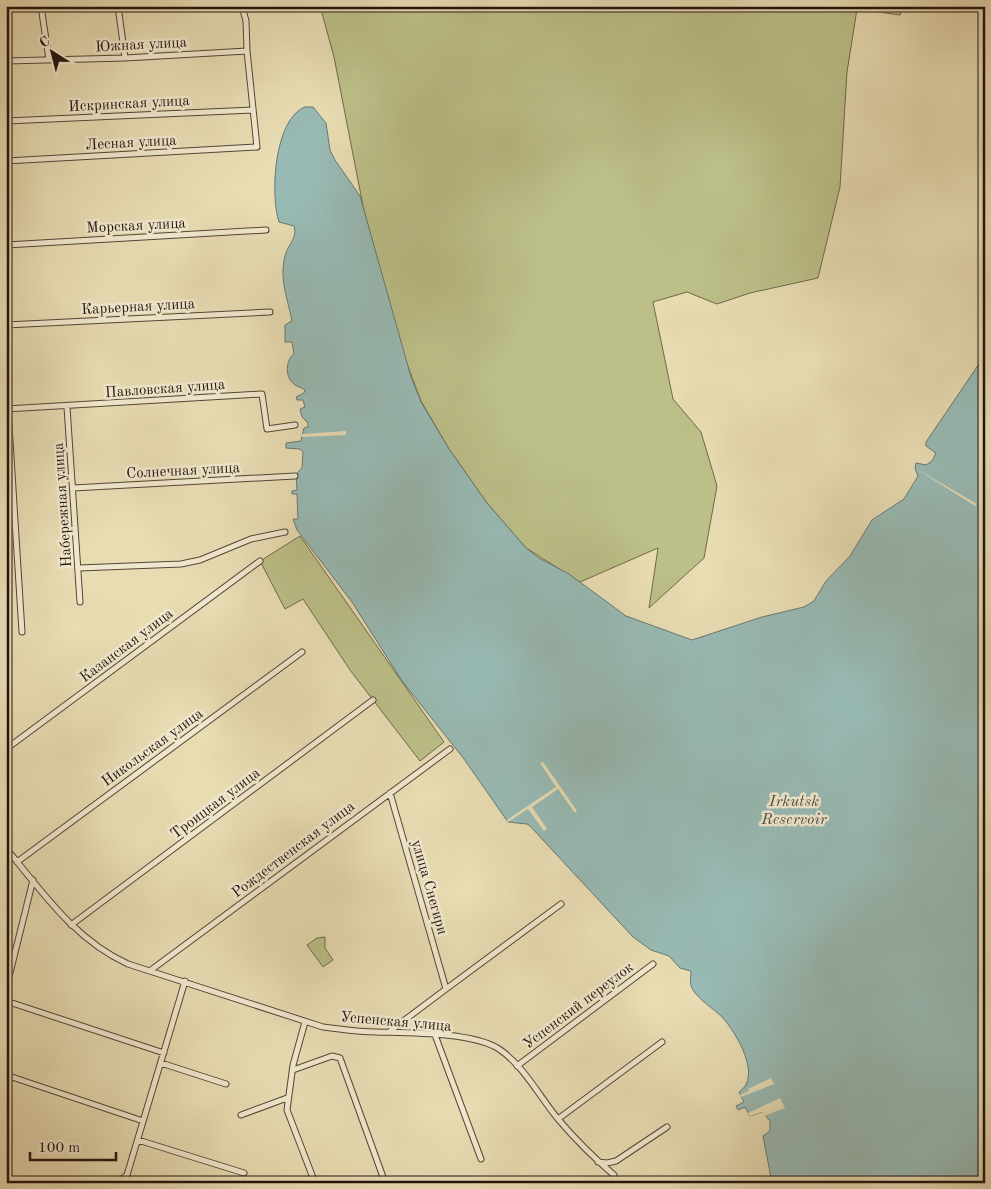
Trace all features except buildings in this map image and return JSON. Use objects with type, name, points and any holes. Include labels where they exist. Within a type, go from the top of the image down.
[{"type":"street","points":[[42,6],[49,60]]},
{"type":"street","points":[[118,6],[125,58]]},
{"type":"street","points":[[242,6],[246,21],[253,110]]},
{"type":"street","name":"Южная улица","points":[[6,61],[125,58],[247,50]]},
{"type":"street","name":"Искринская улица","points":[[6,121],[253,110]]},
{"type":"street","name":"Лесная улица","points":[[6,161],[258,148],[253,110]]},
{"type":"street","name":"Морская улица","points":[[6,245],[266,230]]},
{"type":"street","name":"Карьерная улица","points":[[6,324],[270,312]]},
{"type":"street","name":"Павловская улица","points":[[7,409],[67,407],[262,394],[266,429],[295,425]]},
{"type":"street","name":"Набережная улица","points":[[67,407],[80,602]]},
{"type":"street","points":[[7,409],[22,632]]},
{"type":"street","name":"Солнечная улица","points":[[73,488],[295,476]]},
{"type":"street","points":[[79,568],[181,564],[200,560],[251,539],[285,532]]},
{"type":"street","name":"Казанская улица","points":[[6,749],[260,561]]},
{"type":"street","name":"Никольская улица","points":[[17,862],[302,652]]},
{"type":"street","name":"Троицкая улица","points":[[71,925],[373,700]]},
{"type":"street","name":"Рождественская улица","points":[[151,970],[450,749]]},
{"type":"street","name":"улица Снегири","points":[[390,793],[446,989]]},
{"type":"street","name":"Успенская улица","points":[[6,848],[71,925],[87,940],[109,955],[305,1022],[350,1031],[435,1035],[488,1044],[508,1056],[558,1119],[597,1162],[614,1175],[614,1183]]},
{"type":"street","points":[[6,989],[33,880]]},
{"type":"street","points":[[389,1032],[561,904]]},
{"type":"street","name":"Успенский переулок","points":[[517,1066],[653,964]]},
{"type":"street","points":[[117,1183],[127,1175],[185,981]]},
{"type":"street","points":[[6,1001],[164,1053]]},
{"type":"street","points":[[305,1022],[293,1070],[286,1110],[314,1183]]},
{"type":"street","points":[[435,1035],[481,1158]]},
{"type":"street","points":[[558,1119],[662,1042]]},
{"type":"street","points":[[293,1070],[332,1056],[340,1058],[383,1177]]},
{"type":"street","points":[[161,1063],[226,1084]]},
{"type":"street","points":[[6,1076],[143,1121]]},
{"type":"street","points":[[241,1115],[287,1098]]},
{"type":"street","points":[[597,1162],[607,1163],[616,1161],[667,1126]]},
{"type":"street","points":[[138,1140],[244,1173]]},
{"type":"green space","points":[[320,6],[904,6],[900,15],[857,9],[847,72],[840,187],[818,278],[750,293],[717,304],[687,292],[653,302],[673,399],[701,432],[717,486],[704,558],[649,608],[658,548],[580,582],[526,548],[487,503],[449,449],[421,401],[404,356],[364,211],[334,57]]},
{"type":"green space","points":[[300,536],[444,742],[420,761],[350,670],[303,599],[285,609],[260,561]]},
{"type":"green space","points":[[325,937],[325,948],[333,960],[323,967],[307,945],[317,938]]},
{"type":"water","name":"Irkutsk Reservoir","points":[[305,107],[313,107],[326,123],[330,150],[360,196],[411,377],[421,402],[449,449],[487,503],[526,548],[539,558],[569,574],[626,616],[692,640],[762,617],[804,607],[814,601],[826,581],[850,556],[872,520],[904,499],[918,476],[915,468],[916,463],[926,465],[932,461],[936,453],[926,446],[926,442],[985,355],[985,1183],[772,1183],[763,1136],[770,1131],[770,1121],[762,1112],[750,1116],[745,1107],[738,1110],[736,1106],[744,1102],[739,1092],[746,1085],[748,1076],[745,1055],[728,1024],[699,998],[693,990],[691,971],[680,968],[669,956],[651,950],[633,937],[530,826],[508,822],[464,759],[402,681],[352,602],[297,530],[293,519],[298,519],[297,494],[292,494],[292,491],[297,490],[296,474],[302,468],[303,452],[300,449],[286,448],[286,443],[301,441],[304,428],[308,427],[308,423],[302,417],[300,409],[305,407],[303,400],[297,400],[296,397],[304,393],[305,390],[296,386],[291,381],[287,369],[289,361],[294,354],[292,342],[285,342],[285,325],[292,321],[285,289],[283,265],[295,231],[294,226],[279,222],[276,210],[275,177],[281,142],[287,126],[295,114]]},
{"type":"pier","points":[[346,431],[346,435],[302,437],[302,434]]},
{"type":"pier","points":[[915,468],[977,504],[975,506]]},
{"type":"pier","points":[[543,762],[577,811],[575,813],[558,789],[532,807],[547,829],[544,831],[528,809],[508,822],[507,820],[556,787],[540,763]]},
{"type":"pier","points":[[771,1078],[774,1084],[741,1097],[740,1095],[749,1091],[748,1089]]},
{"type":"pier","points":[[780,1098],[785,1108],[764,1116],[762,1112],[750,1116],[748,1113]]}]
